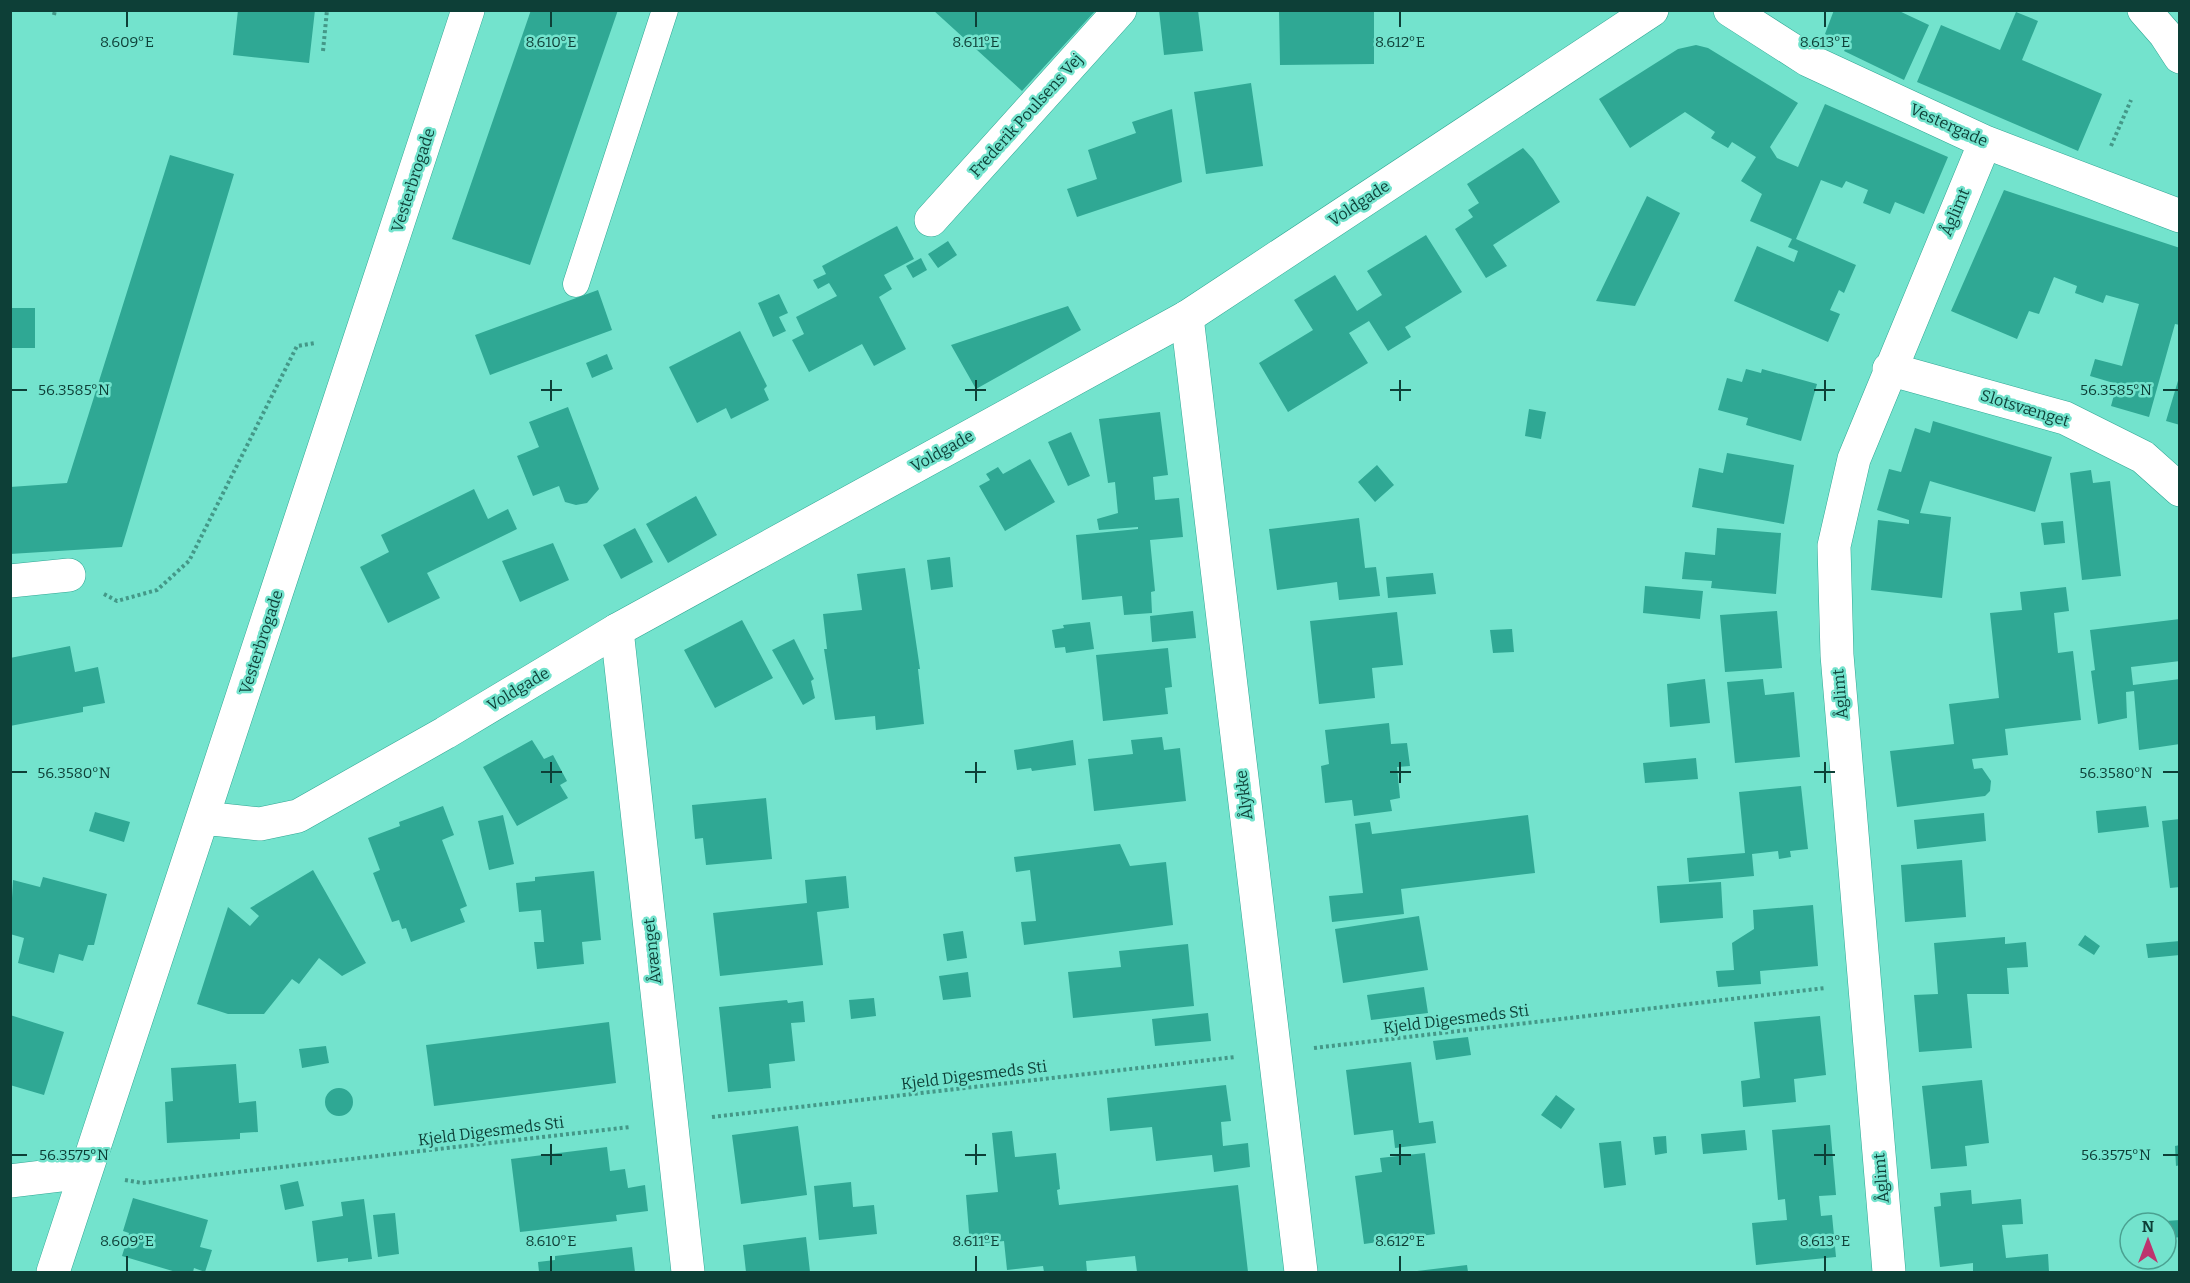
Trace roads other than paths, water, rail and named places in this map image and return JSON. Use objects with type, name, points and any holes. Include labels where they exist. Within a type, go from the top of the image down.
[{"type":"street","name":"Vesterbrogade","points":[[53,1272],[468,10]]},
{"type":"street","name":"Frederik Poulsens Vej","points":[[931,220],[1120,10]]},
{"type":"street","name":"Voldgade","points":[[203,818],[260,824],[298,816],[445,733],[617,630],[1187,317],[1652,10]]},
{"type":"street","name":"Vestergade","points":[[1730,10],[1808,60],[1984,142],[2180,216]]},
{"type":"street","points":[[2144,10],[2180,57]]},
{"type":"street","name":"Åglimt","points":[[1889,1272],[1837,655],[1834,546],[1854,459],[1984,142]]},
{"type":"street","name":"Ålykke","points":[[1187,317],[1301,1272]]},
{"type":"street","name":"Slotsvænget","points":[[1889,369],[2065,418],[2143,457],[2180,490]]},
{"type":"street","points":[[10,581],[69,575]]},
{"type":"street","name":"Åvænget","points":[[617,630],[688,1272]]},
{"type":"street","points":[[10,1180],[86,1172]]},
{"type":"lane","points":[[576,284],[665,10]]}]
